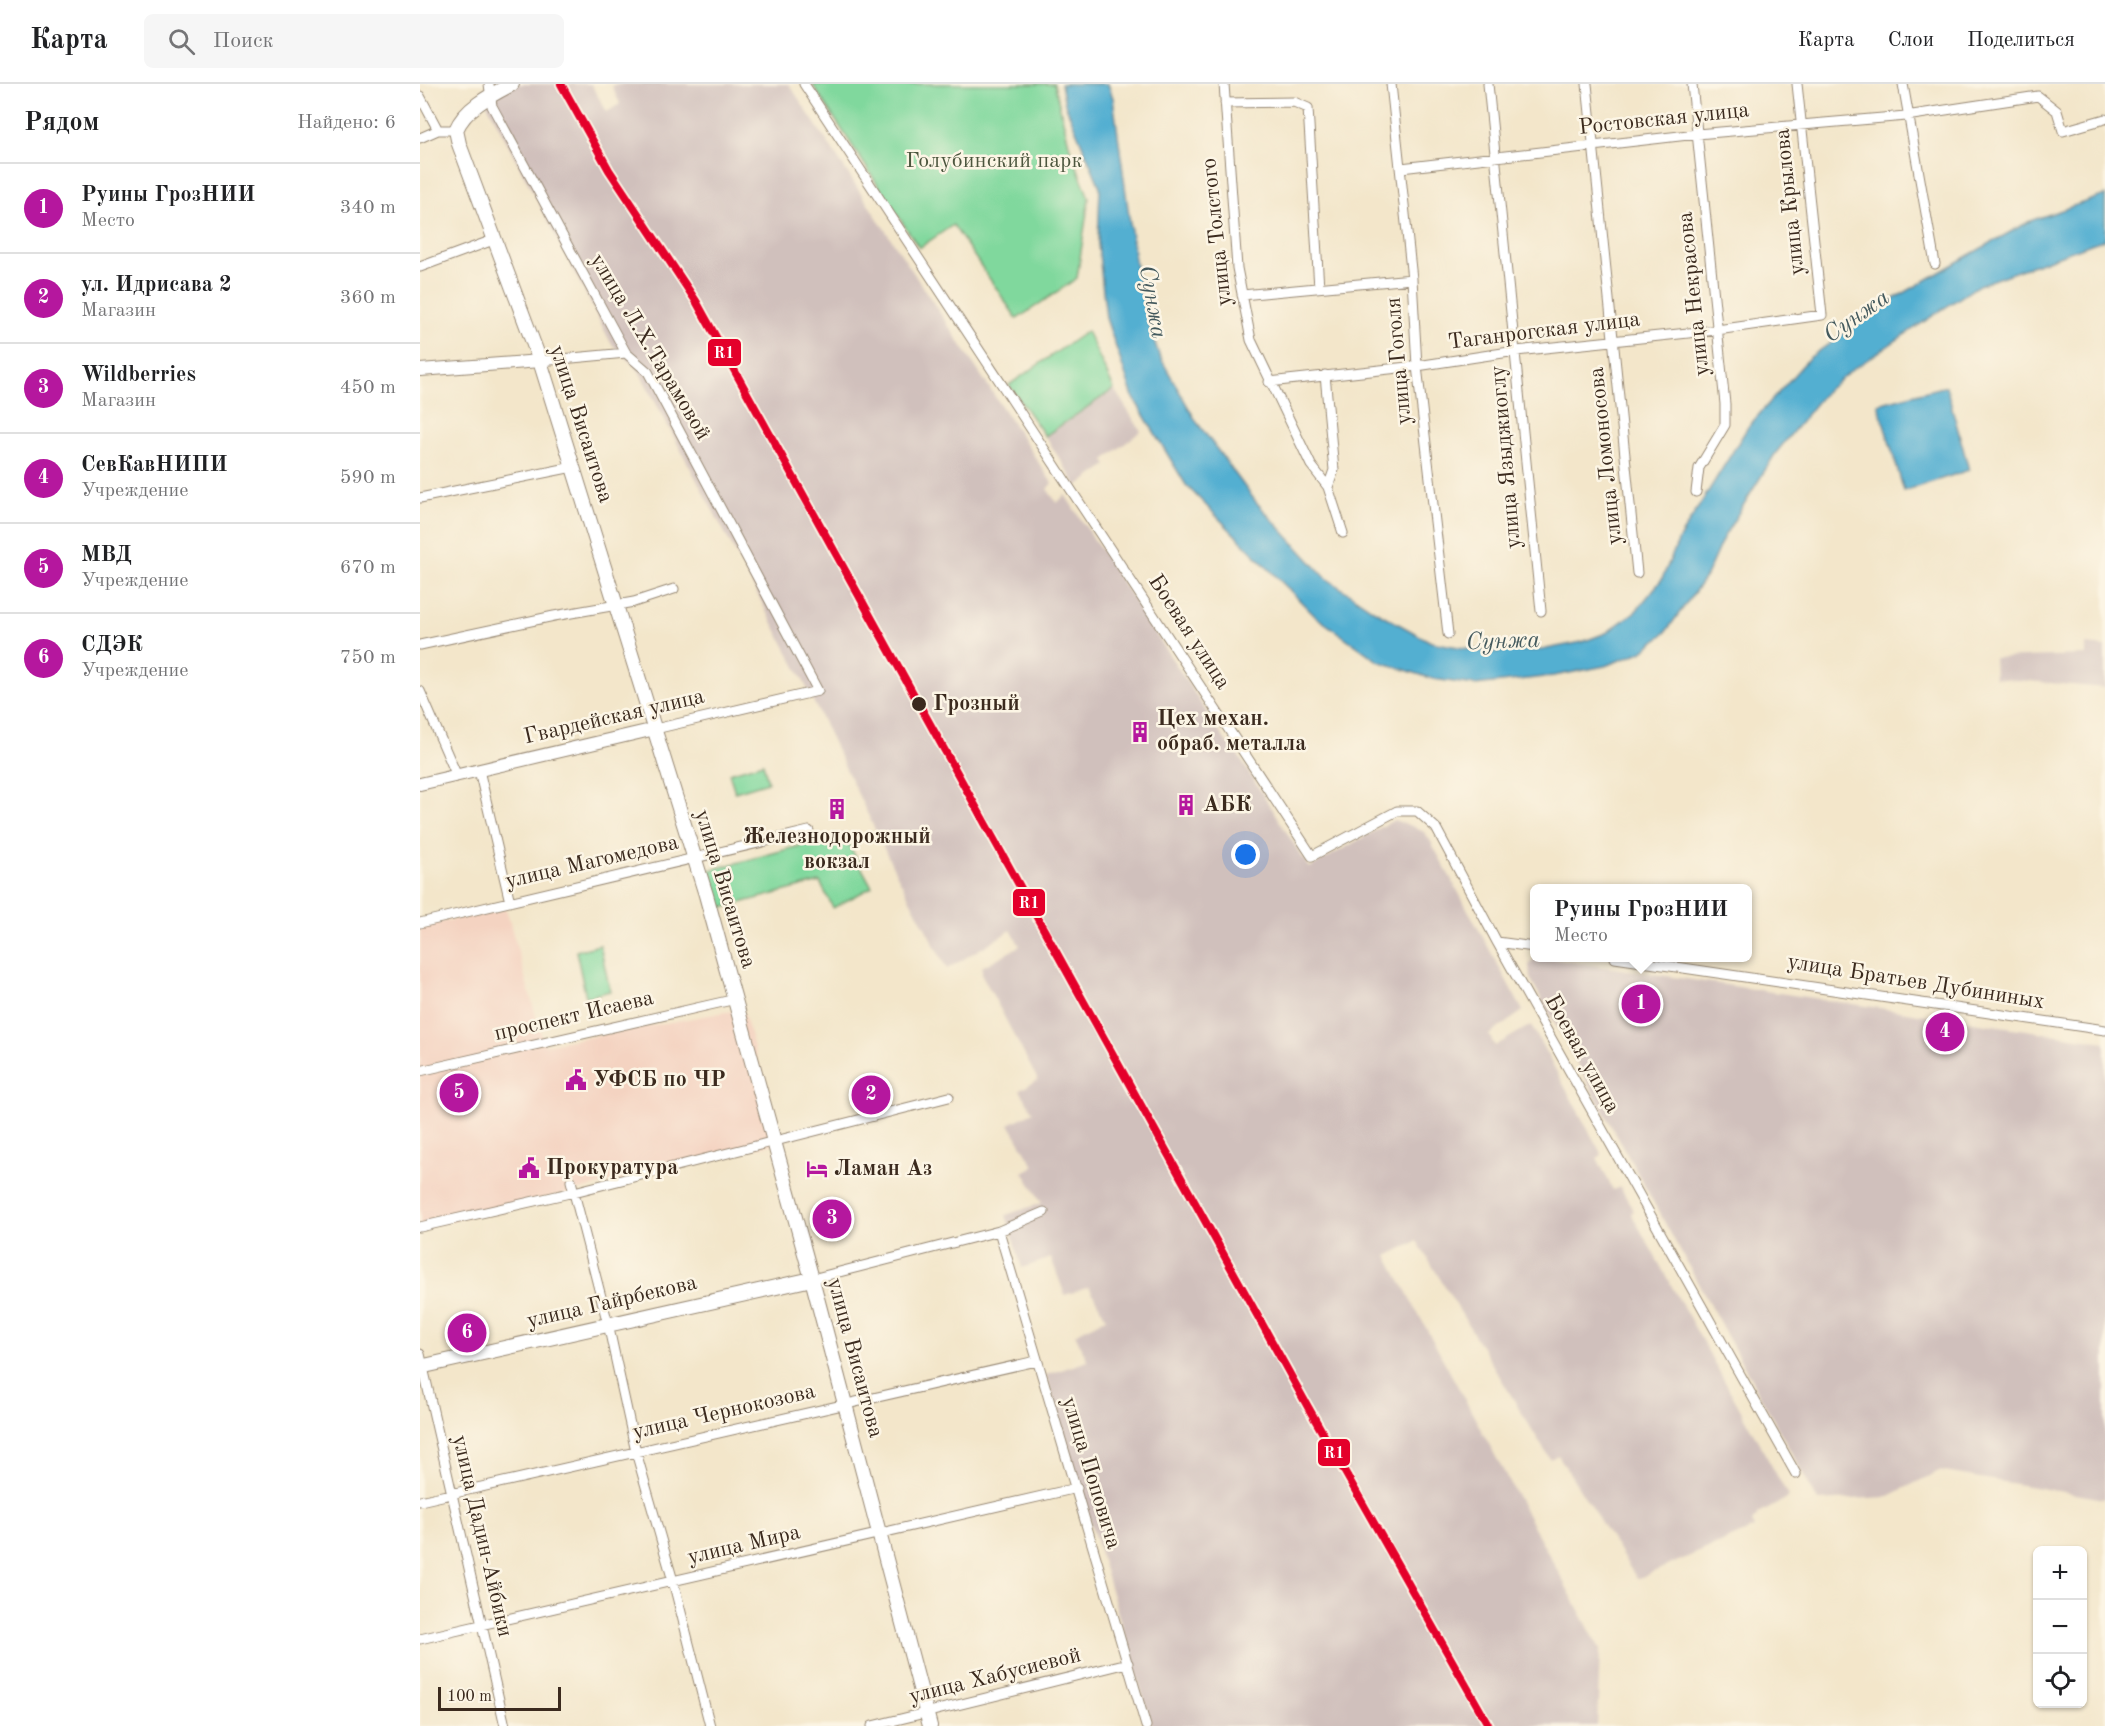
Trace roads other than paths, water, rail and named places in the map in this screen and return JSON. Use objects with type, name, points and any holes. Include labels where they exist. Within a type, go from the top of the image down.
[{"type":"main road","points":[[456,130],[467,113],[490,90],[512,84]]},
{"type":"main road","name":"улица Висаитова","points":[[456,130],[471,177],[540,361],[695,859],[736,999],[812,1279],[928,1720]]},
{"type":"main road","name":"улица Гайрбекова","points":[[421,1362],[812,1279]]},
{"type":"street","name":"Боевая улица","points":[[804,84],[1312,856],[1397,811],[1417,811],[1436,828],[1497,942],[1796,1474]]},
{"type":"street","name":"улица Толстого","points":[[1224,84],[1237,268],[1251,340],[1269,382],[1311,465],[1328,487],[1343,533]]},
{"type":"street","name":"улица Гоголя","points":[[1391,84],[1412,279],[1417,366],[1448,634]]},
{"type":"street","name":"улица Языджиоглу","points":[[1488,84],[1541,611]]},
{"type":"street","name":"улица Ломоносова","points":[[1587,84],[1637,573]]},
{"type":"street","name":"улица Некрасова","points":[[1692,84],[1725,404],[1725,425],[1699,468],[1696,492]]},
{"type":"street","name":"улица Крылова","points":[[1797,84],[1822,315]]},
{"type":"street","points":[[1903,84],[1906,116],[1935,264]]},
{"type":"street","name":"улица Л.Х.Тарамовой","points":[[490,90],[492,106],[626,352],[648,372],[818,691]]},
{"type":"street","points":[[420,96],[438,130]]},
{"type":"street","name":"Ростовская улица","points":[[1401,168],[1697,134],[1906,116],[2038,96],[2057,111],[2063,131],[2105,119]]},
{"type":"street","points":[[1225,103],[1294,102],[1308,108],[1319,288]]},
{"type":"street","points":[[420,138],[438,130],[456,130]]},
{"type":"street","points":[[420,267],[496,239]]},
{"type":"street","points":[[1242,295],[1412,279]]},
{"type":"street","name":"Таганрогская улица","points":[[1269,382],[1417,366],[1516,351],[1717,330],[1822,315]]},
{"type":"street","points":[[420,370],[626,352]]},
{"type":"street","points":[[1325,375],[1334,470],[1328,487]]},
{"type":"street","points":[[420,498],[573,467]]},
{"type":"street","points":[[420,645],[554,616],[634,603],[674,589]]},
{"type":"street","name":"Гвардейская улица","points":[[420,783],[818,691]]},
{"type":"street","points":[[420,692],[457,776]]},
{"type":"street","points":[[479,770],[510,902]]},
{"type":"street","name":"улица Магомедова","points":[[420,923],[809,831]]},
{"type":"street","points":[[1497,942],[1530,946]]},
{"type":"street","name":"улица Братьев Дубининых","points":[[1649,962],[2105,1030]]},
{"type":"street","name":"проспект Исаева","points":[[420,1071],[736,999]]},
{"type":"street","points":[[420,1227],[574,1192],[949,1097]]},
{"type":"street","points":[[571,1181],[608,1324],[636,1452],[673,1581],[710,1726]]},
{"type":"street","points":[[812,1279],[999,1231],[1044,1212]]},
{"type":"street","name":"улица Поповича","points":[[999,1231],[1146,1726]]},
{"type":"street","name":"улица Чернокозова","points":[[420,1501],[1036,1361]]},
{"type":"street","name":"улица Дадин-Айбики","points":[[421,1362],[505,1726]]},
{"type":"street","name":"улица Мира","points":[[420,1639],[1077,1488]]},
{"type":"street","name":"улица Хабусиевой","points":[[872,1726],[928,1720],[1128,1663]]},
{"type":"water","points":[[1061,84],[1108,84],[1113,98],[1137,275],[1159,355],[1196,421],[1256,502],[1326,578],[1375,611],[1431,642],[1486,652],[1541,650],[1582,642],[1606,633],[1636,611],[1662,579],[1680,537],[1748,427],[1809,358],[1892,300],[2030,221],[2105,195],[2105,239],[1979,285],[1852,370],[1825,392],[1775,454],[1723,538],[1706,576],[1665,633],[1641,652],[1605,666],[1554,676],[1475,685],[1433,679],[1378,661],[1315,616],[1186,485],[1133,397],[1106,318],[1098,244],[1100,187],[1065,104]]},
{"type":"water","points":[[1946,386],[1969,470],[1904,491],[1878,404]]},
{"type":"railway","points":[[580,117],[609,170],[696,301],[1308,1407],[1489,1726]]},
{"type":"place","name":"Грозный","points":[[919,704]]},
{"type":"place","name":"Цех механ. обраб. металла","points":[[1140,732]]},
{"type":"place","name":"АБК","points":[[1186,805]]},
{"type":"place","name":"Железнодорожный вокзал","points":[[837,809]]},
{"type":"place","name":"Руины ГрозНИИ","points":[[1641,1004]]},
{"type":"place","name":"СевКавНИПИ","points":[[1945,1032]]},
{"type":"place","name":"УФСБ по ЧР","points":[[576,1080]]},
{"type":"place","name":"МВД","points":[[459,1093]]},
{"type":"place","name":"ул. Идрисава 2","points":[[871,1095]]},
{"type":"place","name":"Прокуратура","points":[[529,1168]]},
{"type":"place","name":"Ламан Аз","points":[[817,1169]]},
{"type":"place","name":"Wildberries","points":[[832,1219]]},
{"type":"place","name":"СДЭК","points":[[467,1333]]},
{"type":"park label","name":"Голубинский парк","points":[[994,161]]},
{"type":"water label","name":"Сунжа","points":[[1152,302]]},
{"type":"water label","name":"Сунжа","points":[[1857,317]]},
{"type":"water label","name":"Сунжа","points":[[1503,642]]}]
